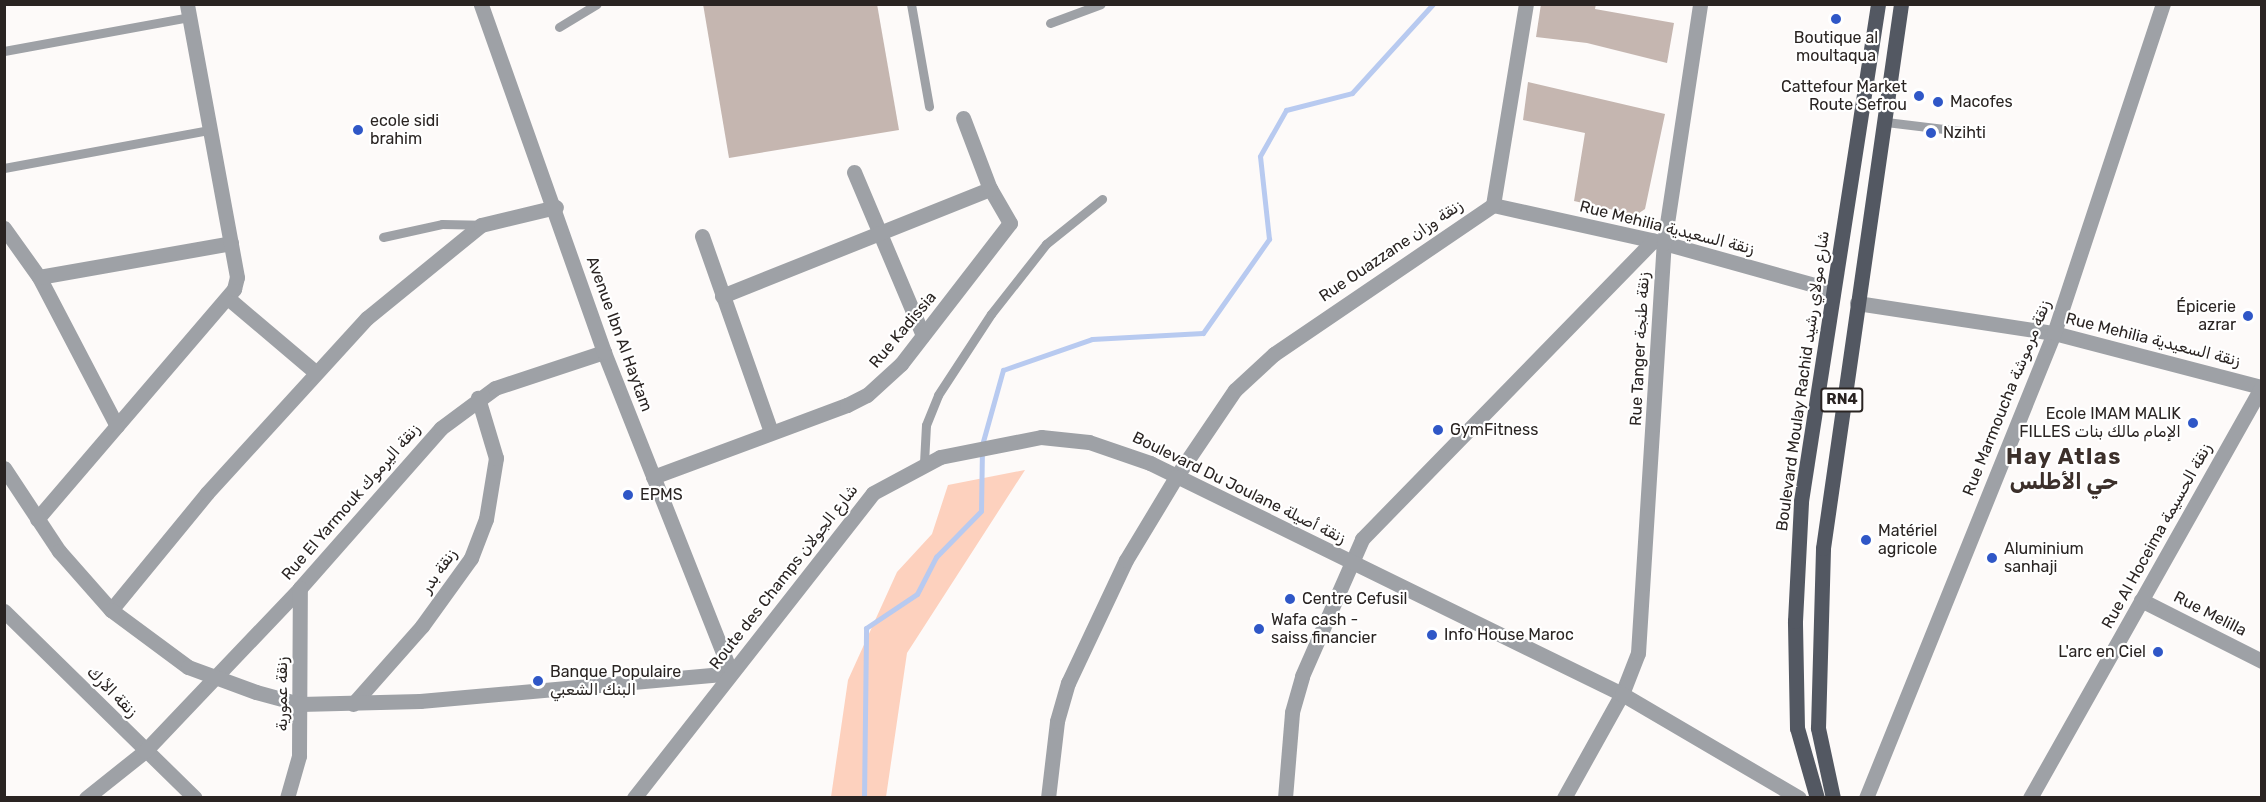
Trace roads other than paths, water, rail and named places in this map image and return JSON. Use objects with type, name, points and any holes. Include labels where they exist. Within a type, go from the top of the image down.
[{"type":"main road","name":"Boulevard Moulay Rachid شارع مولاي رشيد","points":[[1817,798],[1797,728],[1795,621],[1801,501],[1878,4]]},
{"type":"main road","name":"RN4","points":[[1833,798],[1818,728],[1823,548],[1857,303],[1886,122],[1901,4]]},
{"type":"street","name":"Avenue Ibn Al Haytam","points":[[481,4],[556,207],[604,352],[731,673]]},
{"type":"street","points":[[1493,205],[1526,4]]},
{"type":"street","name":"Rue Tanger زنقة طنجة","points":[[1564,798],[1622,694],[1641,630],[1659,242],[1700,4]]},
{"type":"street","name":"Rue Marmoucha زنقة مرموشة","points":[[1866,798],[2055,333],[2163,4]]},
{"type":"street","points":[[37,519],[229,299],[237,277],[188,11]]},
{"type":"street","name":"Rue Kadissia","points":[[653,477],[867,396],[923,335],[1010,224],[990,189],[963,118]]},
{"type":"street","points":[[854,172],[878,237],[923,335]]},
{"type":"street","points":[[722,296],[878,237],[990,189]]},
{"type":"street","name":"Rue Mehilia زنقة السعيدية","points":[[1493,205],[1659,242],[1832,290]]},
{"type":"street","name":"Rue Ouazzane زنقة وزان","points":[[1048,798],[1057,721],[1068,683],[1126,560],[1176,477],[1235,390],[1274,354],[1493,205]]},
{"type":"street","points":[[111,610],[315,372],[402,286],[481,225],[556,207]]},
{"type":"street","points":[[4,228],[39,277],[117,426]]},
{"type":"street","points":[[702,236],[771,432]]},
{"type":"street","points":[[1289,796],[1299,685],[1350,561],[1390,505],[1659,242]]},
{"type":"street","points":[[39,277],[231,243]]},
{"type":"street","points":[[229,299],[315,372]]},
{"type":"street","name":"Rue Mehilia زنقة السعيدية","points":[[1857,303],[2055,333],[2261,387]]},
{"type":"street","name":"Rue El Yarmouk زنقة اليرموك","points":[[86,798],[146,751],[300,588],[400,469],[478,398],[604,352]]},
{"type":"street","name":"Rue Al Hoceima زنقة الحسيمة","points":[[2030,798],[2261,387]]},
{"type":"street","name":"زنقة بدر","points":[[353,704],[422,626],[471,558],[486,519],[496,458],[478,398]]},
{"type":"street","name":"Route des Champs شارع الجولان","points":[[634,798],[855,512],[893,478],[940,457],[1041,437]]},
{"type":"street","name":"Boulevard Du Joulane زنقة أصيلة","points":[[1041,437],[1119,450],[1176,477],[1622,694],[1799,798]]},
{"type":"street","points":[[4,468],[37,519],[111,610],[159,648],[212,679],[300,705],[353,704],[731,673]]},
{"type":"street","name":"زنقة عمورية","points":[[287,798],[299,756],[300,588]]},
{"type":"street","name":"Rue Melilla","points":[[2142,600],[2262,661]]},
{"type":"street","name":"زنقة الأرك","points":[[4,610],[195,798]]},
{"type":"lane","points":[[559,27],[597,4]]},
{"type":"lane","points":[[912,4],[929,105]]},
{"type":"lane","points":[[1050,23],[1101,4]]},
{"type":"lane","points":[[4,51],[188,11]]},
{"type":"lane","points":[[1886,122],[1960,131]]},
{"type":"lane","points":[[4,168],[210,130]]},
{"type":"lane","points":[[924,463],[926,425],[938,394],[991,314],[1046,244],[1102,199]]},
{"type":"lane","points":[[383,237],[442,224],[481,225]]},
{"type":"waterway","points":[[864,798],[866,628],[917,594],[936,557],[981,511],[982,445],[1003,370],[1092,339],[1203,333],[1269,239],[1260,156],[1286,110],[1352,93],[1433,4]]},
{"type":"place","name":"Boutique al moultaqua","points":[[1836,19]]},
{"type":"place","name":"Cattefour Market Route Sefrou","points":[[1919,96]]},
{"type":"place","name":"Macofes","points":[[1938,102]]},
{"type":"place","name":"ecole sidi brahim","points":[[358,130]]},
{"type":"place","name":"Nzihti","points":[[1931,133]]},
{"type":"place","name":"Épicerie azrar","points":[[2248,316]]},
{"type":"place","name":"Ecole IMAM MALIK FILLES الإمام مالك بنات","points":[[2193,423]]},
{"type":"place","name":"GymFitness","points":[[1438,430]]},
{"type":"place","name":"EPMS","points":[[628,495]]},
{"type":"place","name":"Matériel agricole","points":[[1866,540]]},
{"type":"place","name":"Aluminium sanhaji","points":[[1992,558]]},
{"type":"place","name":"Centre Cefusil","points":[[1290,599]]},
{"type":"place","name":"Wafa cash - saiss financier","points":[[1259,629]]},
{"type":"place","name":"Info House Maroc","points":[[1432,635]]},
{"type":"place","name":"L'arc en Ciel","points":[[2158,652]]},
{"type":"place","name":"Banque Populaire البنك الشعبي","points":[[538,681]]},
{"type":"district","name":"Hay Atlas حي الأطلس","points":[[2064,468]]}]
